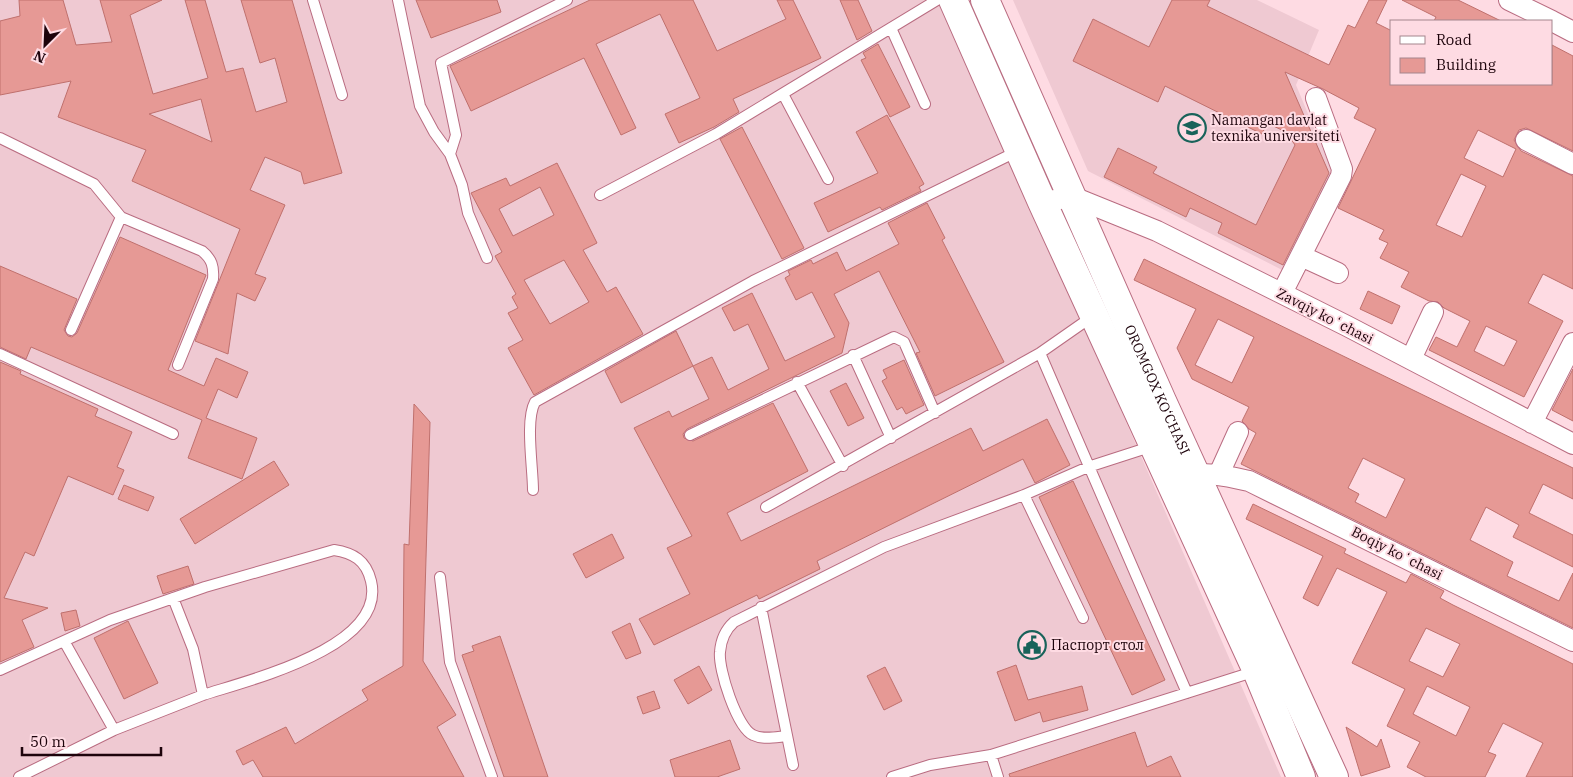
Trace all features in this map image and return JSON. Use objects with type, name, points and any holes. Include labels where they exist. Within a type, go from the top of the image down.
[{"type":"main road","name":"OROMGOX KO‘CHASI","points":[[953,0],[1042,202],[1257,671],[1301,777]]},
{"type":"main road","name":"OROMGOX KO‘CHASI","points":[[985,0],[1162,401],[1208,474],[1334,777]]},
{"type":"street","points":[[1509,0],[1550,20]]},
{"type":"street","points":[[1553,22],[1573,32]]},
{"type":"street","points":[[1282,293],[1339,183],[1342,169],[1316,98]]},
{"type":"street","points":[[1526,140],[1573,164]]},
{"type":"street","points":[[1042,202],[1073,197]]},
{"type":"street","name":"Zavqiy koʻchasi","points":[[1073,197],[1157,231],[1411,359],[1573,444]]},
{"type":"street","points":[[1301,256],[1338,273]]},
{"type":"street","points":[[1411,359],[1433,312]]},
{"type":"street","points":[[1532,424],[1573,343]]},
{"type":"street","points":[[1169,481],[1208,474],[1238,432]]},
{"type":"street","name":"Boqiy koʻchasi","points":[[1208,474],[1249,481],[1287,498],[1573,642]]},
{"type":"lane","points":[[313,0],[342,94]]},
{"type":"lane","points":[[398,0],[420,106],[434,132],[450,154],[462,185],[468,213],[487,258]]},
{"type":"lane","points":[[450,154],[456,135],[441,63],[568,0]]},
{"type":"lane","points":[[600,194],[716,134],[891,28],[920,5],[937,0]]},
{"type":"lane","points":[[891,28],[925,104]]},
{"type":"lane","points":[[783,94],[828,179]]},
{"type":"lane","points":[[0,138],[94,184],[121,217],[202,251],[208,256],[212,264],[213,279],[178,365]]},
{"type":"lane","points":[[533,490],[531,423],[532,408],[535,402],[754,281],[1019,151]]},
{"type":"lane","points":[[71,330],[121,217]]},
{"type":"lane","points":[[766,506],[842,466],[1040,353],[1094,316]]},
{"type":"lane","points":[[690,434],[890,338],[899,338],[904,342],[935,413]]},
{"type":"lane","points":[[1040,353],[1187,694]]},
{"type":"lane","points":[[0,354],[173,434]]},
{"type":"lane","points":[[853,355],[891,438]]},
{"type":"lane","points":[[798,382],[842,466]]},
{"type":"lane","points":[[787,736],[765,738],[754,736],[745,730],[735,711],[720,655],[721,643],[727,628],[761,607],[884,547],[1024,495],[1088,467],[1153,446]]},
{"type":"lane","points":[[1024,495],[1083,618]]},
{"type":"lane","points":[[0,670],[110,620],[173,598],[334,550],[349,552],[361,560],[371,579],[373,603],[349,636],[295,665],[204,695],[114,730],[19,777]]},
{"type":"lane","points":[[440,577],[450,662],[492,777]]},
{"type":"lane","points":[[173,598],[193,649],[204,695]]},
{"type":"lane","points":[[761,607],[793,765]]},
{"type":"lane","points":[[64,641],[114,730]]},
{"type":"lane","points":[[892,777],[930,765],[990,755],[1257,671]]},
{"type":"lane","points":[[990,755],[998,777]]},
{"type":"shaded area","points":[[0,0],[942,0],[1281,777],[0,777]]},
{"type":"shaded area","name":"Namangan davlat texnika universiteti","points":[[1013,0],[1257,0],[1319,30],[1296,85],[1337,183],[1290,274],[1088,171]]},
{"type":"building","points":[[19,0],[63,0],[76,45],[112,42],[100,0],[162,0],[130,15],[153,94],[208,78],[185,0],[205,0],[226,72],[243,68],[256,112],[287,102],[275,58],[260,63],[241,0],[292,0],[342,173],[304,184],[301,172],[265,157],[250,190],[285,205],[255,274],[266,278],[255,301],[237,293],[228,354],[195,341],[240,229],[132,181],[146,150],[58,117],[71,81],[0,95],[0,21],[20,16]],"holes":[[[201,99],[212,142],[149,114]]]},
{"type":"building","points":[[416,0],[497,0],[501,12],[431,38]]},
{"type":"building","points":[[590,0],[693,0],[717,51],[786,19],[777,0],[793,0],[821,58],[733,99],[739,112],[714,127],[679,143],[665,114],[700,98],[660,14],[596,44],[636,128],[621,135],[584,58],[471,111],[450,66]]},
{"type":"building","points":[[840,0],[858,0],[872,31],[857,40]]},
{"type":"building","points":[[1172,0],[1210,0],[1207,6],[1329,65],[1348,25],[1355,28],[1369,0],[1387,0],[1376,23],[1390,30],[1390,85],[1553,85],[1553,46],[1573,56],[1573,151],[1526,128],[1519,130],[1514,140],[1521,151],[1573,176],[1573,289],[1543,274],[1528,303],[1563,321],[1524,397],[1429,350],[1436,337],[1457,347],[1470,321],[1444,308],[1438,302],[1429,301],[1401,287],[1409,272],[1380,258],[1388,243],[1379,239],[1384,230],[1338,208],[1376,129],[1354,118],[1359,108],[1323,89],[1285,72],[1329,173],[1283,265],[1218,233],[1222,223],[1190,208],[1186,217],[1104,177],[1118,148],[1157,167],[1153,173],[1256,225],[1295,145],[1286,132],[1267,123],[1262,134],[1165,86],[1158,102],[1073,61],[1093,19],[1149,47]],"holes":[[[1478,130],[1516,149],[1503,177],[1464,158]],[[1461,174],[1486,186],[1462,237],[1436,225]],[[1486,326],[1517,341],[1504,366],[1474,351]]]},
{"type":"building","points":[[1402,0],[1458,0],[1499,20],[1434,20],[1436,17]]},
{"type":"building","points":[[878,44],[910,107],[890,117],[861,60],[866,58],[863,53]]},
{"type":"building","points":[[887,115],[924,184],[919,187],[921,191],[882,210],[880,207],[828,232],[814,203],[878,173],[856,132]]},
{"type":"building","points":[[742,127],[804,248],[782,259],[720,139]]},
{"type":"building","points":[[557,163],[597,243],[583,250],[607,292],[616,287],[643,334],[534,395],[508,348],[523,340],[508,313],[518,308],[512,297],[516,294],[495,256],[502,252],[471,193],[506,178],[510,186]],"holes":[[[540,187],[554,215],[513,236],[499,209]],[[564,260],[589,302],[550,324],[524,280]]]},
{"type":"building","points":[[927,203],[945,238],[942,240],[1004,362],[935,396],[916,353],[920,352],[879,271],[834,294],[849,323],[842,353],[687,429],[683,434],[684,438],[693,441],[773,403],[808,471],[727,513],[741,541],[971,428],[983,451],[1047,419],[1070,465],[1035,483],[1023,459],[817,561],[820,569],[759,599],[757,595],[654,645],[639,619],[690,594],[667,548],[692,536],[634,428],[669,411],[672,417],[709,399],[693,366],[712,357],[728,390],[769,369],[748,324],[734,331],[722,308],[752,293],[785,361],[835,337],[812,292],[796,300],[785,278],[790,275],[788,271],[811,260],[813,264],[837,252],[846,271],[899,244],[888,223]]},
{"type":"building","points":[[120,237],[206,275],[168,370],[204,386],[216,358],[248,372],[237,398],[218,389],[206,418],[257,438],[242,479],[188,458],[202,420],[31,347],[26,359],[0,347],[0,266],[77,299],[64,330],[68,336],[72,337],[77,333]]},
{"type":"building","points":[[1144,259],[1573,468],[1573,499],[1543,484],[1529,513],[1573,535],[1573,567],[1513,537],[1519,525],[1486,507],[1470,540],[1513,562],[1507,576],[1559,601],[1573,573],[1573,628],[1241,464],[1256,433],[1249,429],[1242,421],[1249,407],[1192,379],[1177,348],[1196,309],[1134,280]],"holes":[[[1218,319],[1254,337],[1232,383],[1195,365]],[[1363,458],[1405,479],[1386,518],[1355,502],[1359,494],[1348,488]]]},
{"type":"building","points":[[1368,291],[1400,306],[1392,324],[1360,309]]},
{"type":"building","points":[[676,331],[693,366],[621,403],[605,371]]},
{"type":"building","points":[[904,360],[924,405],[906,414],[902,407],[897,410],[882,381],[887,378],[883,370]]},
{"type":"building","points":[[0,362],[21,371],[20,374],[98,409],[95,416],[132,432],[117,467],[124,470],[113,495],[68,476],[34,556],[25,552],[4,598],[48,608],[22,620],[34,647],[0,662]]},
{"type":"building","points":[[1573,369],[1573,421],[1552,410]]},
{"type":"building","points":[[846,383],[864,418],[848,426],[830,391]]},
{"type":"building","points":[[414,404],[430,422],[423,661],[456,715],[437,727],[464,777],[263,777],[253,760],[243,765],[236,751],[286,727],[295,744],[368,700],[362,690],[403,666],[404,544],[409,545]]},
{"type":"building","points":[[274,461],[289,485],[195,544],[180,519]]},
{"type":"building","points":[[1073,481],[1165,680],[1132,695],[1039,497]]},
{"type":"building","points":[[124,485],[154,497],[148,511],[118,499]]},
{"type":"building","points":[[1253,504],[1346,549],[1344,553],[1406,583],[1411,574],[1444,591],[1440,598],[1573,664],[1573,777],[1526,777],[1543,743],[1503,723],[1488,752],[1496,755],[1485,777],[1426,777],[1407,767],[1420,742],[1387,726],[1405,689],[1352,663],[1387,592],[1337,568],[1318,606],[1303,598],[1323,556],[1246,519]],"holes":[[[1426,628],[1460,644],[1443,677],[1409,661]],[[1427,686],[1470,707],[1456,736],[1413,714]]]},
{"type":"building","points":[[612,534],[624,558],[586,578],[573,554]]},
{"type":"building","points":[[188,566],[194,584],[163,594],[157,576]]},
{"type":"building","points":[[76,610],[80,626],[65,631],[61,613]]},
{"type":"building","points":[[128,621],[158,683],[124,699],[94,638]]},
{"type":"building","points":[[630,623],[641,653],[626,659],[612,632]]},
{"type":"building","points":[[500,636],[548,777],[504,777],[462,655],[474,651],[472,646]]},
{"type":"building","points":[[1016,665],[1028,700],[1082,686],[1088,710],[1043,722],[1040,712],[1015,721],[997,672]]},
{"type":"building","points":[[699,666],[712,690],[688,704],[674,680]]},
{"type":"building","points":[[885,667],[902,701],[884,710],[867,676]]},
{"type":"building","points":[[654,691],[660,708],[643,714],[637,697]]},
{"type":"building","points":[[1346,727],[1377,747],[1381,739],[1390,767],[1361,776]]},
{"type":"building","points":[[1135,732],[1147,767],[1171,756],[1181,777],[1010,777],[1009,774]]},
{"type":"building","points":[[730,740],[740,769],[717,777],[675,777],[670,760]]},
{"type":"place","name":"Namangan davlat texnika universiteti","points":[[1192,128]]},
{"type":"place","name":"Паспорт стол","points":[[1032,645]]}]
